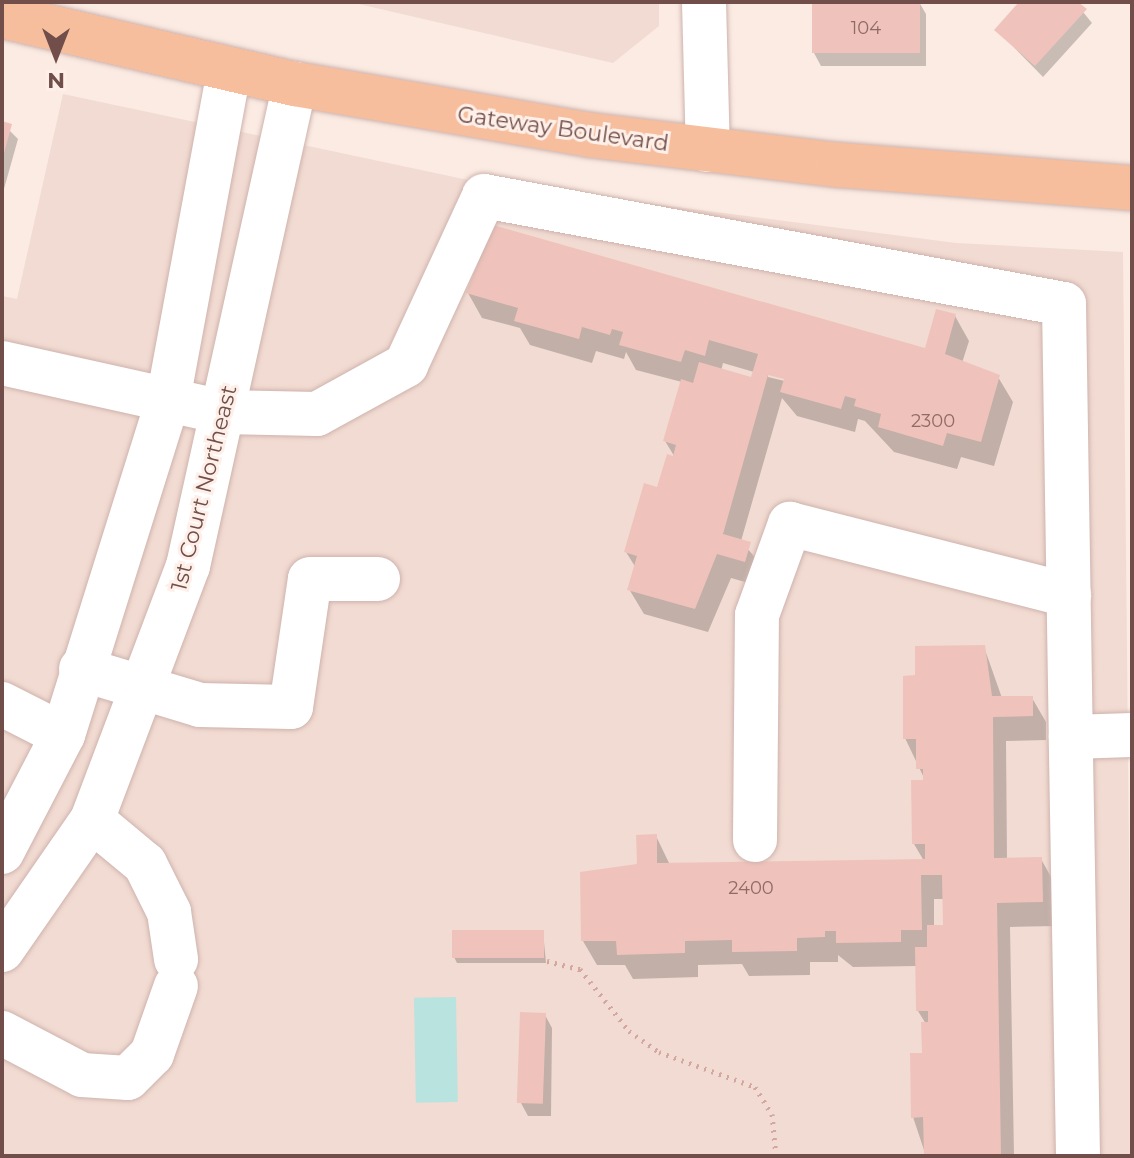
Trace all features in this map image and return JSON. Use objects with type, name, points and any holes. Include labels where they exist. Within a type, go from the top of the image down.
[{"type":"main road","name":"Gateway Boulevard","points":[[2,16],[295,84],[708,150],[1132,188]]},
{"type":"street","points":[[704,2],[708,150]]},
{"type":"street","points":[[2,852],[63,735],[81,669],[168,400],[229,70]]},
{"type":"street","name":"1st Court Northeast","points":[[2,950],[92,820],[145,693],[188,566],[295,84]]},
{"type":"street","points":[[2,363],[223,412],[317,414],[406,365],[484,196],[1064,304],[1078,1156]]},
{"type":"street","points":[[755,840],[757,615],[790,524],[1069,595]]},
{"type":"street","points":[[81,669],[145,693],[200,705],[291,707],[310,579],[378,579]]},
{"type":"street","points":[[2,704],[63,735]]},
{"type":"street","points":[[1071,737],[1132,735]]},
{"type":"street","points":[[2,1033],[82,1075],[128,1078],[152,1054],[176,972],[169,912],[145,864],[92,820]]},
{"type":"path","points":[[547,961],[580,969],[629,1031],[659,1052],[755,1087],[772,1114],[776,1156]]},
{"type":"shaded area","points":[[350,2],[659,2],[659,26],[613,63]]},
{"type":"shaded area","points":[[63,94],[468,180],[956,243],[1123,252],[1132,1156],[2,1156],[2,296],[17,299]]},
{"type":"water","points":[[456,997],[458,1102],[416,1103],[414,998]]},
{"type":"building","points":[[812,2],[920,2],[920,53],[812,53]]},
{"type":"building","points":[[1019,2],[1078,2],[1087,9],[1035,66],[994,30]]},
{"type":"building","points":[[2,121],[12,124],[3,157],[2,157]]},
{"type":"building","points":[[493,225],[925,348],[936,309],[956,314],[945,354],[1000,375],[981,442],[947,433],[943,446],[878,427],[881,414],[854,406],[856,399],[845,396],[841,409],[780,392],[784,379],[768,375],[723,534],[751,542],[745,562],[717,554],[695,609],[627,590],[637,556],[624,552],[644,483],[657,487],[667,454],[673,456],[676,445],[663,441],[681,379],[693,383],[699,362],[751,377],[758,354],[709,340],[705,356],[685,350],[681,362],[619,345],[623,332],[612,329],[610,335],[582,327],[579,339],[514,321],[518,308],[466,293]]},
{"type":"building","points":[[985,645],[992,696],[1033,696],[1033,716],[993,717],[994,858],[1042,857],[1043,902],[997,903],[1001,1156],[924,1156],[923,1117],[911,1118],[910,1053],[922,1053],[921,1022],[928,1022],[928,1011],[916,1011],[915,947],[927,947],[927,925],[943,925],[942,875],[921,875],[922,930],[901,930],[901,942],[836,943],[836,931],[825,931],[825,937],[797,938],[797,951],[732,952],[732,940],[685,941],[685,953],[617,955],[616,941],[581,941],[580,872],[637,864],[636,835],[657,834],[657,863],[925,859],[925,844],[912,844],[911,780],[923,780],[923,769],[916,769],[916,739],[903,739],[903,676],[915,675],[915,646]]},
{"type":"building","points":[[452,930],[544,930],[544,958],[452,958]]},
{"type":"building","points":[[520,1012],[546,1013],[543,1104],[517,1103]]}]
